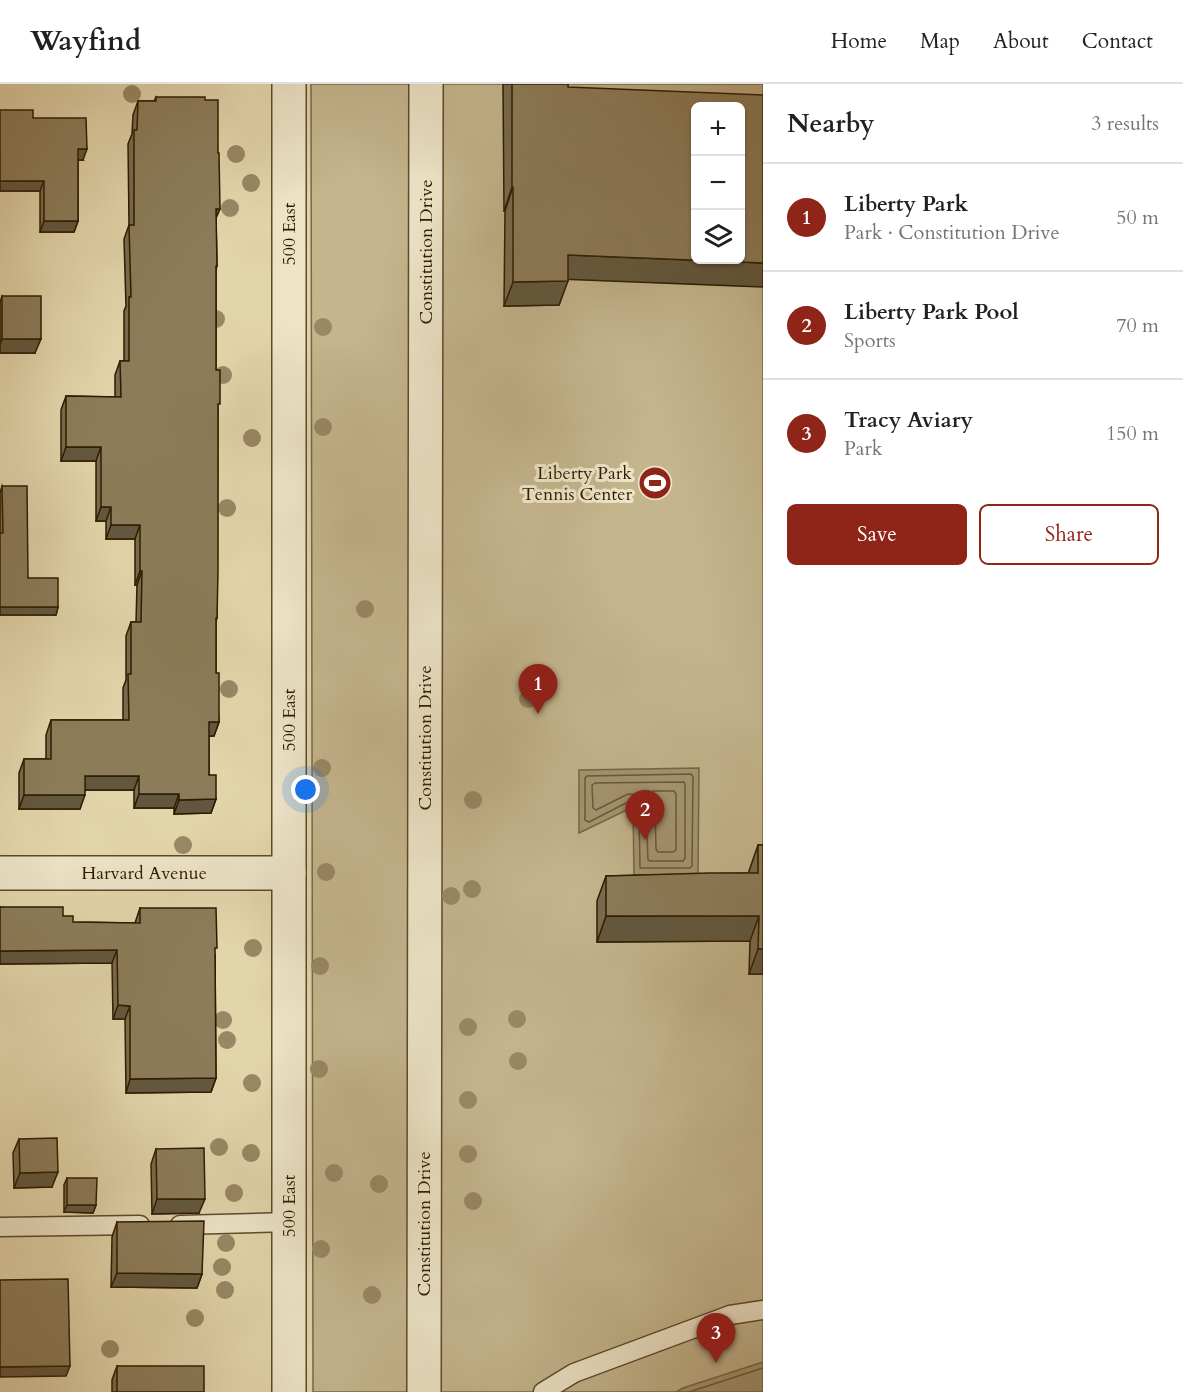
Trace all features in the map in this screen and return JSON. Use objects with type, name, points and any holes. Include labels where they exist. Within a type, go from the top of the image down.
[{"type":"street","name":"500 East","points":[[289,84],[289,1392]]},
{"type":"street","name":"Constitution Drive","points":[[424,1392],[426,84]]},
{"type":"street","name":"Harvard Avenue","points":[[0,873],[289,873]]},
{"type":"lane","points":[[0,1227],[289,1222]]},
{"type":"lane","points":[[543,1392],[574,1373],[730,1315],[763,1310]]},
{"type":"shaded area","points":[[311,84],[763,84],[763,1392],[313,1392]]},
{"type":"water","points":[[699,768],[698,875],[634,875],[633,807],[579,833],[579,770]]},
{"type":"water","points":[[763,1362],[763,1392],[676,1392],[683,1388]]},
{"type":"building","points":[[512,84],[568,84],[568,87],[763,95],[763,263],[745,262],[745,102],[691,102],[691,260],[568,255],[568,281],[513,282]]},
{"type":"building","points":[[156,97],[205,97],[205,100],[218,100],[220,209],[216,209],[216,370],[220,370],[220,404],[218,404],[216,673],[219,673],[219,722],[209,722],[209,775],[216,775],[216,799],[179,800],[179,794],[139,794],[139,776],[85,776],[85,795],[24,795],[24,759],[51,759],[51,720],[129,720],[128,674],[131,674],[131,622],[141,622],[140,525],[111,525],[111,507],[101,507],[101,447],[66,447],[66,396],[121,397],[120,361],[129,361],[129,297],[131,297],[129,225],[134,225],[134,130],[137,130],[138,101],[156,101]]},
{"type":"building","points":[[0,110],[33,110],[33,118],[86,118],[87,149],[78,149],[78,221],[44,221],[44,181],[0,181]]},
{"type":"building","points":[[2,296],[41,296],[41,339],[2,339]]},
{"type":"building","points":[[2,486],[27,486],[28,578],[58,578],[58,607],[0,607]]},
{"type":"building","points":[[758,845],[763,845],[763,949],[758,949],[759,916],[606,916],[606,876],[758,873]]},
{"type":"building","points":[[0,907],[63,907],[63,916],[73,916],[73,922],[140,923],[140,908],[216,908],[216,1078],[130,1079],[130,1006],[118,1005],[117,950],[0,951]]},
{"type":"building","points":[[57,1138],[58,1172],[20,1173],[19,1139]]},
{"type":"building","points":[[204,1148],[205,1199],[157,1199],[156,1149]]},
{"type":"building","points":[[67,1178],[97,1178],[96,1205],[67,1205]]},
{"type":"building","points":[[204,1221],[202,1274],[117,1273],[117,1222]]},
{"type":"building","points":[[68,1279],[70,1366],[0,1367],[0,1280]]},
{"type":"building","points":[[117,1366],[204,1366],[204,1392],[117,1392]]},
{"type":"place","name":"Liberty Park Tennis Center","points":[[655,483]]},
{"type":"place","name":"Liberty Park","points":[[538,714]]},
{"type":"place","name":"Liberty Park Pool","points":[[645,840]]},
{"type":"place","name":"Tracy Aviary","points":[[716,1363]]}]
